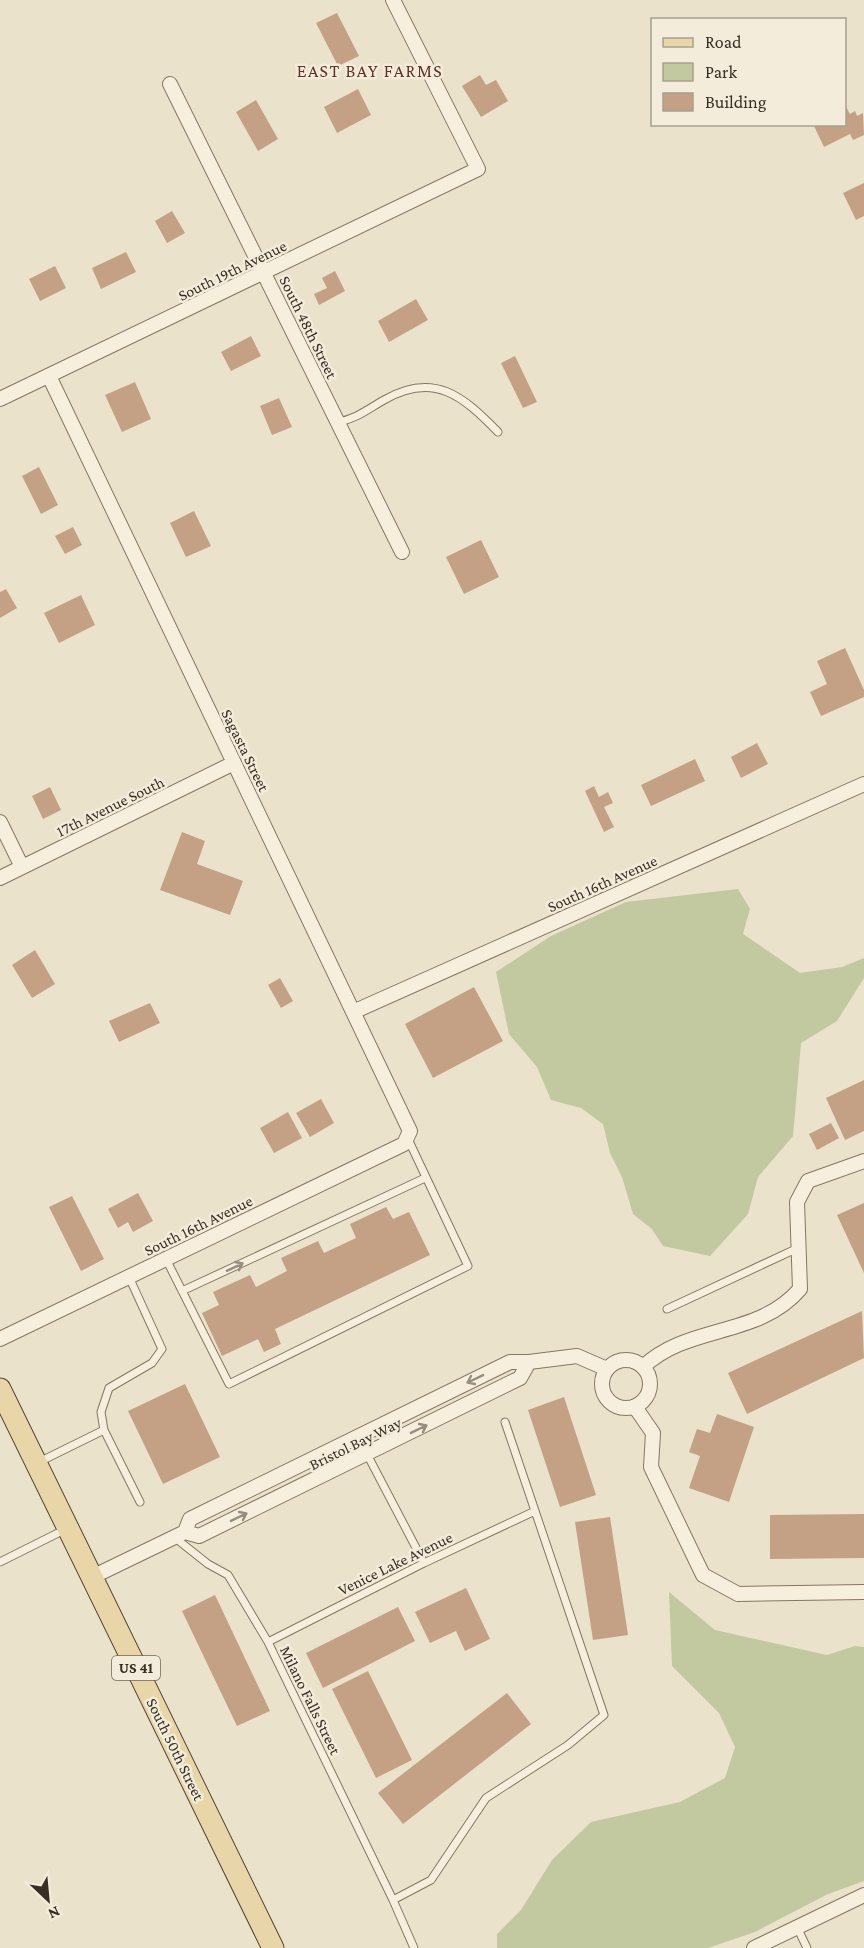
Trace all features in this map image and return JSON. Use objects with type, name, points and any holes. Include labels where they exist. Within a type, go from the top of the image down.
[{"type":"main road","name":"South 50th Street","points":[[0,1389],[273,1948]]},
{"type":"street","name":"South 19th Avenue","points":[[0,399],[264,274],[478,169],[393,0]]},
{"type":"street","name":"South 48th Street","points":[[170,84],[402,552]]},
{"type":"street","name":"Sagasta Street","points":[[49,376],[410,1131],[408,1139]]},
{"type":"street","name":"17th Avenue South","points":[[0,878],[234,763]]},
{"type":"street","name":"South 16th Avenue","points":[[353,1012],[864,784]]},
{"type":"street","points":[[0,822],[22,867]]},
{"type":"street","name":"South 16th Avenue","points":[[0,1339],[404,1144],[408,1139]]},
{"type":"street","points":[[643,1367],[655,1356],[697,1336],[740,1327],[786,1305],[800,1289],[797,1202],[808,1181],[864,1161]]},
{"type":"street","name":"Bristol Bay Way","points":[[92,1577],[180,1534],[190,1519],[510,1362],[577,1356],[607,1369]]},
{"type":"street","points":[[621,1360],[637,1362],[643,1367],[651,1381],[647,1397],[635,1407],[620,1408],[607,1399],[602,1384],[607,1369],[621,1360]]},
{"type":"street","name":"Bristol Bay Way","points":[[180,1534],[200,1536],[367,1454],[520,1378],[529,1362]]},
{"type":"street","points":[[635,1407],[653,1433],[651,1467],[703,1575],[738,1594],[864,1592]]},
{"type":"street","points":[[754,1948],[864,1895]]},
{"type":"lane","points":[[338,422],[362,414],[395,394],[423,387],[443,389],[460,398],[475,408],[498,432]]},
{"type":"lane","points":[[166,1259],[229,1384],[468,1266],[408,1139]]},
{"type":"lane","points":[[182,1291],[425,1178]]},
{"type":"lane","points":[[667,1309],[798,1248]]},
{"type":"lane","points":[[129,1277],[162,1349],[152,1363],[109,1388],[101,1412],[104,1430],[140,1502]]},
{"type":"lane","points":[[393,1900],[431,1880],[486,1798],[568,1745],[604,1715],[505,1422]]},
{"type":"lane","points":[[37,1464],[104,1430]]},
{"type":"lane","points":[[358,1437],[424,1563]]},
{"type":"lane","name":"Venice Lake Avenue","points":[[268,1642],[424,1563],[535,1511]]},
{"type":"lane","points":[[0,1562],[68,1528]]},
{"type":"lane","name":"Milano Falls Street","points":[[180,1534],[208,1564],[228,1575],[268,1642],[414,1948]]},
{"type":"lane","points":[[796,1928],[807,1948]]},
{"type":"green space","points":[[738,889],[750,909],[743,934],[800,973],[842,967],[864,958],[864,978],[837,1021],[801,1043],[793,1136],[758,1177],[748,1214],[710,1256],[663,1246],[652,1229],[633,1214],[622,1177],[610,1153],[603,1124],[581,1108],[551,1100],[537,1067],[509,1034],[496,972],[551,936],[626,902]]},
{"type":"green space","points":[[669,1592],[715,1630],[827,1655],[855,1646],[864,1647],[864,1881],[828,1894],[755,1932],[708,1948],[497,1948],[497,1934],[521,1910],[552,1860],[591,1822],[680,1802],[725,1778],[735,1747],[719,1713],[672,1666]]},
{"type":"building","points":[[337,13],[359,56],[338,66],[316,23]]},
{"type":"building","points":[[480,75],[486,85],[496,80],[508,101],[481,117],[462,86]]},
{"type":"building","points":[[358,89],[371,115],[337,133],[324,107]]},
{"type":"building","points":[[256,100],[278,139],[258,151],[236,112]]},
{"type":"building","points":[[846,107],[850,114],[855,111],[857,116],[863,113],[864,135],[853,140],[850,134],[824,147],[814,126],[846,126]]},
{"type":"building","points":[[864,183],[864,216],[856,220],[843,193]]},
{"type":"building","points":[[172,211],[185,233],[167,243],[155,221]]},
{"type":"building","points":[[126,252],[136,272],[101,289],[92,268]]},
{"type":"building","points":[[55,266],[66,288],[40,301],[29,279]]},
{"type":"building","points":[[335,271],[345,291],[319,305],[314,294],[327,288],[322,278]]},
{"type":"building","points":[[416,299],[428,320],[389,342],[378,321]]},
{"type":"building","points":[[251,336],[261,356],[231,371],[221,352]]},
{"type":"building","points":[[515,356],[537,402],[523,408],[501,363]]},
{"type":"building","points":[[135,382],[151,419],[122,432],[105,395]]},
{"type":"building","points":[[279,398],[292,427],[272,435],[260,406]]},
{"type":"building","points":[[39,467],[58,505],[41,514],[22,476]]},
{"type":"building","points":[[194,511],[211,546],[186,557],[170,523]]},
{"type":"building","points":[[73,527],[82,545],[65,554],[55,536]]},
{"type":"building","points":[[481,540],[499,577],[464,594],[446,557]]},
{"type":"building","points":[[6,589],[17,608],[0,618],[0,592]]},
{"type":"building","points":[[81,595],[95,625],[59,643],[44,613]]},
{"type":"building","points":[[845,648],[864,690],[864,697],[821,716],[810,692],[827,684],[817,661]]},
{"type":"building","points":[[757,743],[768,764],[741,778],[731,757]]},
{"type":"building","points":[[695,759],[705,781],[651,806],[641,785]]},
{"type":"building","points":[[594,786],[599,797],[608,792],[613,803],[604,807],[614,827],[604,832],[585,791]]},
{"type":"building","points":[[50,787],[61,810],[43,819],[32,796]]},
{"type":"building","points":[[182,832],[205,841],[197,864],[243,881],[230,915],[160,890]]},
{"type":"building","points":[[35,950],[55,984],[32,998],[12,965]]},
{"type":"building","points":[[280,978],[293,1001],[281,1008],[268,985]]},
{"type":"building","points":[[474,987],[503,1041],[433,1078],[405,1024]]},
{"type":"building","points":[[150,1003],[160,1023],[119,1042],[109,1021]]},
{"type":"building","points":[[864,1080],[864,1131],[845,1140],[826,1098]]},
{"type":"building","points":[[321,1099],[334,1123],[310,1137],[296,1113]]},
{"type":"building","points":[[288,1112],[302,1138],[274,1153],[260,1128]]},
{"type":"building","points":[[831,1123],[839,1138],[817,1150],[809,1134]]},
{"type":"building","points":[[138,1193],[153,1221],[133,1232],[128,1222],[118,1228],[108,1209]]},
{"type":"building","points":[[72,1196],[104,1259],[81,1271],[49,1207]]},
{"type":"building","points":[[864,1203],[864,1273],[837,1215]]},
{"type":"building","points":[[386,1207],[393,1219],[409,1212],[430,1255],[275,1329],[281,1344],[264,1352],[258,1339],[222,1356],[202,1313],[219,1305],[213,1292],[250,1275],[256,1287],[287,1271],[281,1258],[318,1241],[324,1253],[356,1238],[350,1224]]},
{"type":"building","points":[[862,1311],[864,1358],[747,1414],[728,1373]]},
{"type":"building","points":[[185,1384],[220,1457],[163,1484],[128,1411]]},
{"type":"building","points":[[564,1397],[596,1495],[560,1507],[528,1410]]},
{"type":"building","points":[[717,1414],[754,1427],[729,1502],[689,1488],[700,1456],[689,1452],[697,1429],[710,1433]]},
{"type":"building","points":[[864,1514],[864,1558],[770,1559],[770,1515]]},
{"type":"building","points":[[610,1517],[628,1635],[593,1640],[575,1522]]},
{"type":"building","points":[[466,1588],[490,1639],[465,1651],[456,1631],[430,1643],[415,1612]]},
{"type":"building","points":[[215,1595],[270,1711],[237,1726],[182,1611]]},
{"type":"building","points":[[398,1607],[415,1641],[323,1688],[306,1653]]},
{"type":"building","points":[[368,1671],[412,1760],[376,1778],[332,1689]]},
{"type":"building","points":[[507,1693],[531,1724],[403,1824],[378,1793]]},
{"type":"district","name":"EAST BAY FARMS","points":[[370,71]]}]
